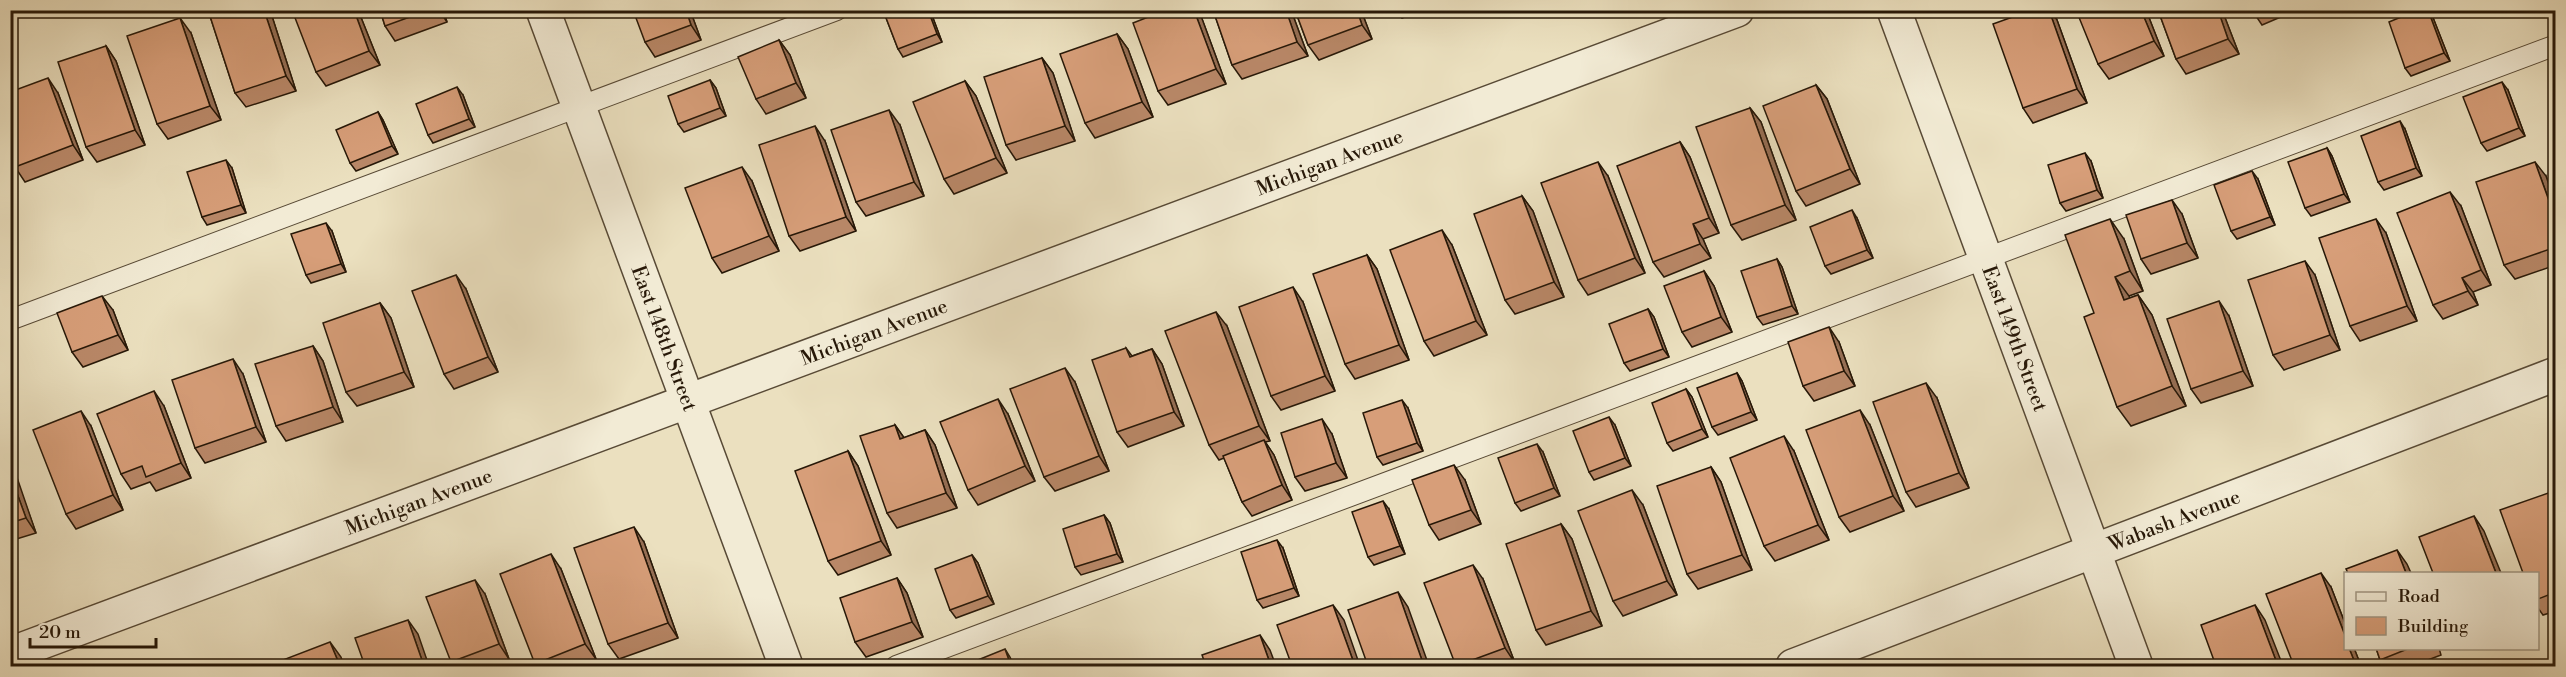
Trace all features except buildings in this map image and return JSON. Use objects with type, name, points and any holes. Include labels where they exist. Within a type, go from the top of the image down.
[{"type":"street","name":"East 148th Street","points":[[543,10],[786,666]]},
{"type":"street","name":"Michigan Avenue","points":[[10,654],[1737,10]]},
{"type":"street","name":"East 149th Street","points":[[1894,10],[2136,666]]},
{"type":"street","name":"Wabash Avenue","points":[[1793,666],[2556,374]]},
{"type":"lane","points":[[10,320],[837,10]]},
{"type":"lane","points":[[896,666],[2556,45]]}]
